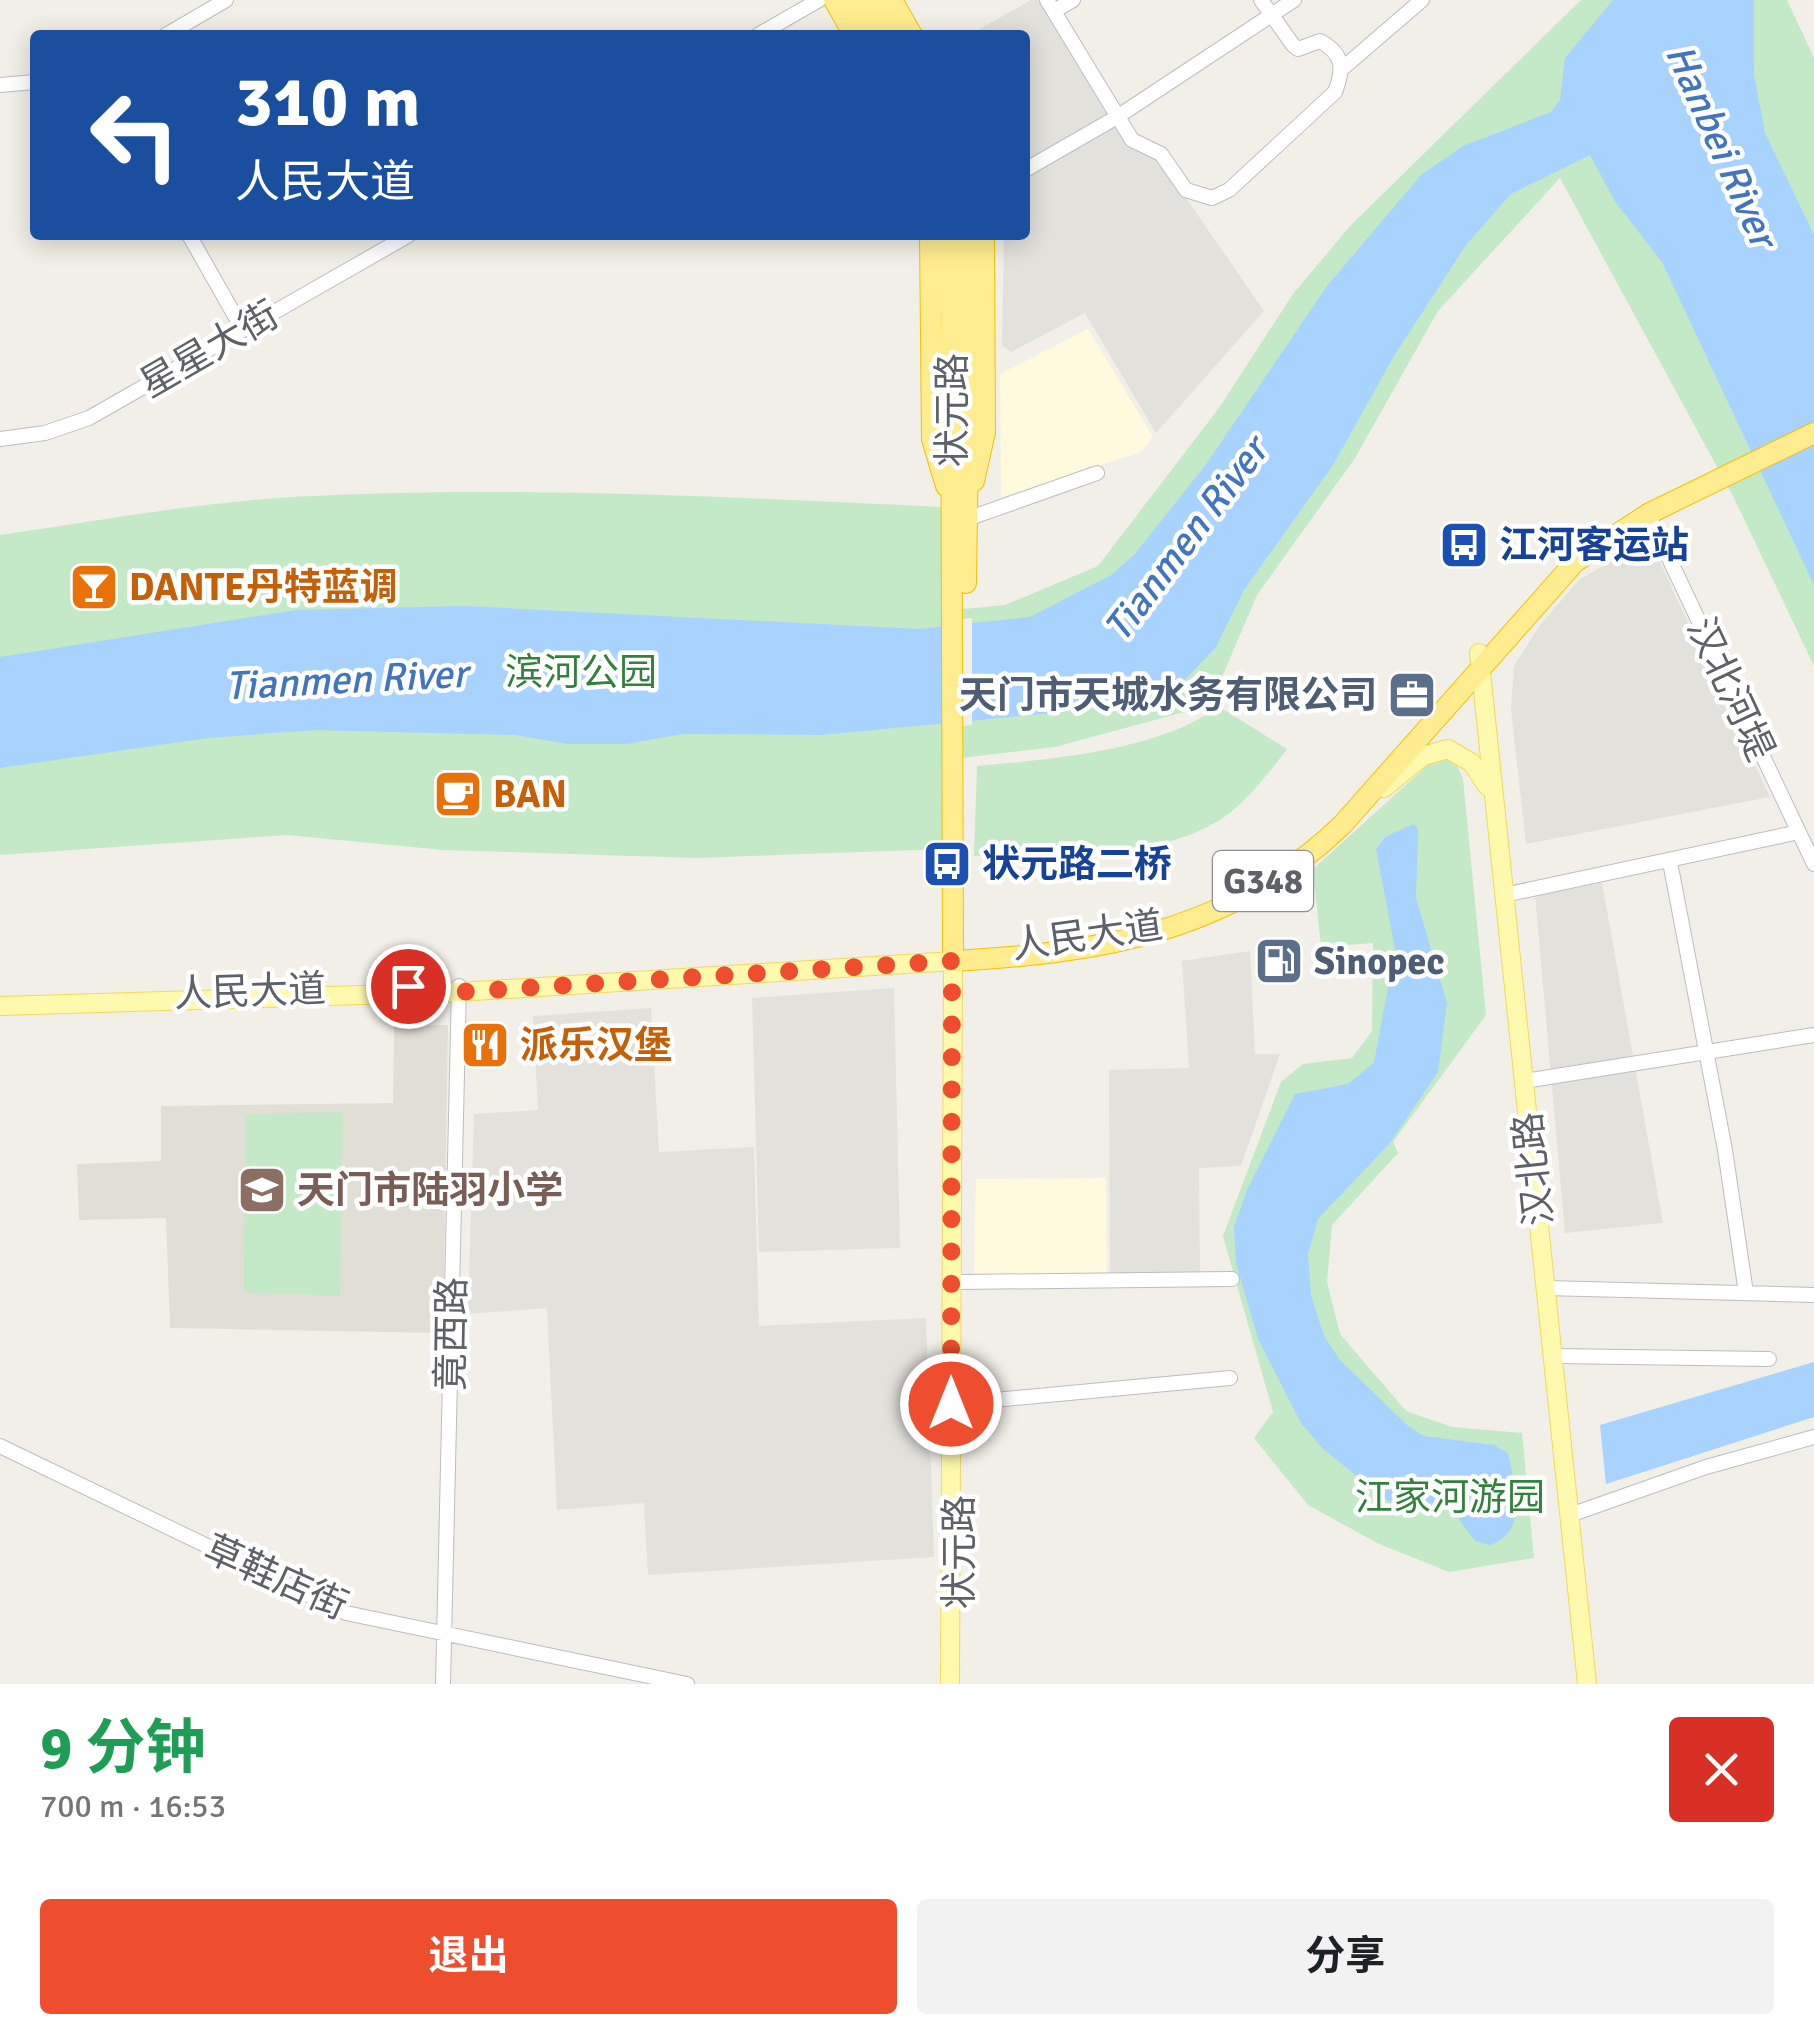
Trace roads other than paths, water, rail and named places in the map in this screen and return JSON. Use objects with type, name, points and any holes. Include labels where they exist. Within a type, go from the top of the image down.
[{"type":"highway","points":[[834,0],[851,30]]},
{"type":"highway","points":[[854,0],[871,30]]},
{"type":"highway","points":[[874,0],[891,30]]},
{"type":"highway","points":[[892,0],[909,30]]},
{"type":"highway","points":[[930,240],[932,439],[962,508]]},
{"type":"highway","name":"状元路","points":[[947,240],[962,508]]},
{"type":"highway","name":"状元路","points":[[957,957],[959,585],[970,308],[966,240]]},
{"type":"highway","points":[[962,508],[984,446],[984,240]]},
{"type":"highway","name":"G348","points":[[1702,479],[1814,419]]},
{"type":"highway","name":"G348","points":[[1702,479],[1814,433]]},
{"type":"highway","name":"人民大道","points":[[957,957],[1148,930],[1197,916],[1248,891],[1320,833],[1575,562],[1702,479]]},
{"type":"highway","name":"人民大道","points":[[957,957],[1116,942],[1191,924],[1276,880],[1342,825],[1480,661],[1525,597],[1580,543],[1702,479]]},
{"type":"main road","name":"汉北路","points":[[1480,661],[1587,1684]]},
{"type":"main road","points":[[1342,825],[1412,764],[1440,749],[1455,750],[1472,762],[1492,796]]},
{"type":"main road","name":"人民大道","points":[[0,1006],[459,988],[957,957]]},
{"type":"main road","name":"状元路","points":[[957,957],[958,1684]]},
{"type":"main road","name":"状元路","points":[[950,1684],[957,957]]},
{"type":"main road","name":"人民大道","points":[[0,998],[459,988]]},
{"type":"street","points":[[175,30],[226,0]]},
{"type":"street","points":[[767,30],[818,0]]},
{"type":"street","points":[[1073,0],[1050,6],[1137,145],[1161,154],[1186,190],[1220,196],[1335,92],[1343,68],[1422,0]]},
{"type":"street","points":[[1261,0],[1293,45],[1298,49],[1320,41],[1336,53],[1343,68]]},
{"type":"street","points":[[1030,167],[1117,117],[1294,0]]},
{"type":"street","points":[[0,85],[30,82]]},
{"type":"street","points":[[191,240],[243,330]]},
{"type":"street","name":"星星大街","points":[[0,439],[44,433],[89,418],[400,240]]},
{"type":"street","points":[[962,508],[1097,473]]},
{"type":"street","name":"汉北河堤","points":[[1648,514],[1814,864]]},
{"type":"street","points":[[1504,895],[1799,832]]},
{"type":"street","points":[[1670,862],[1707,1054],[1746,1293]]},
{"type":"street","name":"竟西路","points":[[443,1684],[459,988]]},
{"type":"street","points":[[1524,1081],[1814,1035]]},
{"type":"street","points":[[960,1282],[1232,1279]]},
{"type":"street","points":[[1546,1288],[1814,1295]]},
{"type":"street","points":[[1554,1356],[1769,1359]]},
{"type":"street","points":[[955,1404],[1230,1378]]},
{"type":"street","points":[[1570,1516],[1706,1468],[1814,1436]]},
{"type":"street","name":"草鞋店街","points":[[0,1446],[346,1614],[444,1631],[687,1684]]},
{"type":"water","points":[[1613,0],[1754,0],[1754,75],[1765,133],[1814,235],[1814,585],[1662,262],[1616,203],[1590,155],[1511,194],[1466,245],[1394,356],[1333,465],[1244,590],[1216,647],[1185,680],[1063,712],[821,735],[682,734],[627,744],[568,744],[515,735],[315,730],[208,738],[0,768],[0,657],[296,610],[465,606],[919,629],[1030,617],[1111,575],[1134,555],[1207,463],[1327,286],[1421,175],[1463,146],[1551,112],[1560,100],[1565,58]]},
{"type":"water","points":[[1414,824],[1418,829],[1416,898],[1447,1003],[1438,1072],[1390,1143],[1318,1219],[1308,1254],[1311,1295],[1324,1336],[1340,1360],[1408,1426],[1424,1436],[1494,1445],[1508,1453],[1516,1493],[1515,1519],[1502,1539],[1490,1545],[1475,1541],[1449,1506],[1410,1509],[1393,1505],[1323,1449],[1301,1423],[1258,1339],[1236,1263],[1234,1227],[1247,1190],[1295,1094],[1348,1084],[1374,1063],[1395,949],[1376,849],[1385,837]]},
{"type":"water","points":[[1814,1362],[1814,1417],[1606,1484],[1600,1425]]},
{"type":"place","name":"江河客运站","points":[[1464,545]]},
{"type":"place","name":"DANTE丹特蓝调","points":[[94,587]]},
{"type":"place","name":"天门市天城水务有限公司","points":[[1412,695]]},
{"type":"place","name":"BAN","points":[[458,794]]},
{"type":"place","name":"状元路二桥","points":[[947,864]]},
{"type":"place","name":"Sinopec","points":[[1279,961]]},
{"type":"place","name":"派乐汉堡","points":[[485,1045]]},
{"type":"place","name":"天门市陆羽小学","points":[[262,1190]]},
{"type":"water label","name":"Hanbei River","points":[[1722,145]]},
{"type":"water label","name":"Tianmen River","points":[[1185,539]]},
{"type":"water label","name":"Tianmen River","points":[[346,679]]},
{"type":"park label","name":"滨河公园","points":[[581,672]]},
{"type":"park label","name":"江家河游园","points":[[1450,1497]]}]
